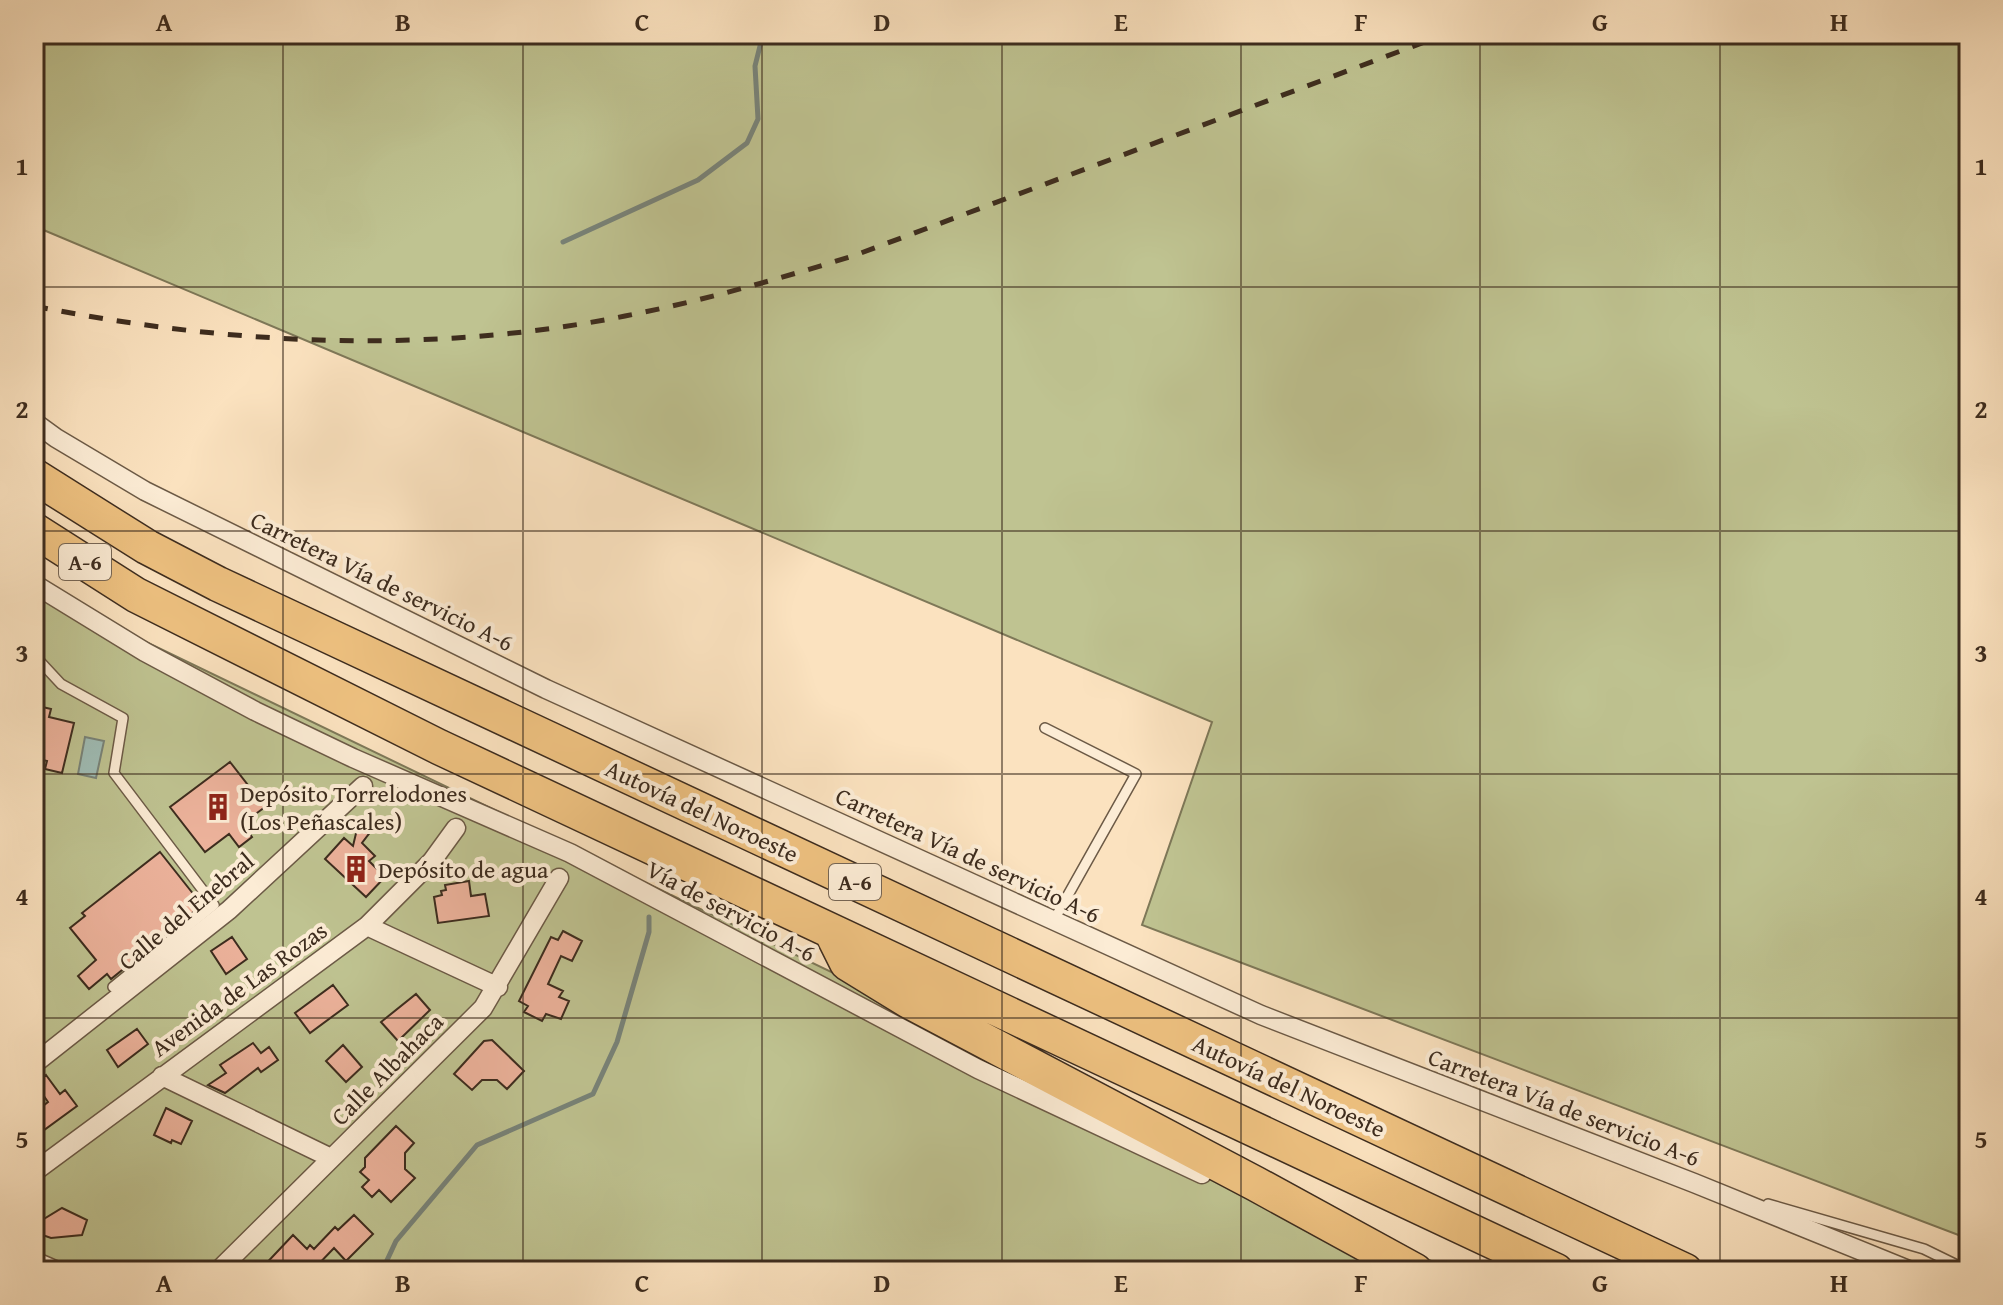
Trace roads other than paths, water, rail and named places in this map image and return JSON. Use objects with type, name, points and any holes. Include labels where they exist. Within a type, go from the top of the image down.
[{"type":"highway","name":"Autovía del Noroeste","points":[[34,476],[147,547],[218,584],[1685,1271]]},
{"type":"highway","name":"A-6","points":[[34,530],[136,595],[439,747],[1556,1271]]},
{"type":"highway","points":[[831,931],[847,963],[909,1001],[1242,1176],[1413,1271]]},
{"type":"street","name":"Carretera Vía de servicio A-6","points":[[34,422],[145,491],[532,682],[1261,1015],[1911,1271]]},
{"type":"street","name":"Vía de servicio A-6","points":[[34,584],[145,652],[255,711],[365,764],[570,853],[978,1069],[1413,1271]]},
{"type":"street","name":"Calle del Enebral","points":[[34,1064],[229,910],[363,786]]},
{"type":"street","name":"Avenida de Las Rozas","points":[[34,1172],[367,926],[432,861],[456,828]]},
{"type":"street","name":"Calle Albahaca","points":[[218,1271],[483,1008],[559,878]]},
{"type":"street","points":[[367,926],[498,987]]},
{"type":"street","points":[[162,1076],[331,1158]]},
{"type":"street","points":[[34,1261],[57,1271]]},
{"type":"lane","points":[[34,655],[61,684],[123,718],[114,773],[214,905],[113,987]]},
{"type":"lane","points":[[1045,728],[1136,774],[1054,920]]},
{"type":"lane","points":[[1694,1183],[1924,1249],[1969,1271]]},
{"type":"water","points":[[85,737],[104,741],[96,778],[78,774]]},
{"type":"waterway","points":[[563,242],[698,180],[747,143],[758,119],[755,66],[763,34]]},
{"type":"waterway","points":[[382,1271],[396,1241],[477,1145],[593,1094],[617,1042],[649,932],[649,917]]},
{"type":"railway","points":[[34,306],[181,330],[329,340],[478,336],[625,316],[683,304],[853,256],[1446,34]]},
{"type":"place","name":"Depósito Torrelodones (Los Peñascales)","points":[[218,807]]},
{"type":"place","name":"Depósito de agua","points":[[356,869]]}]
